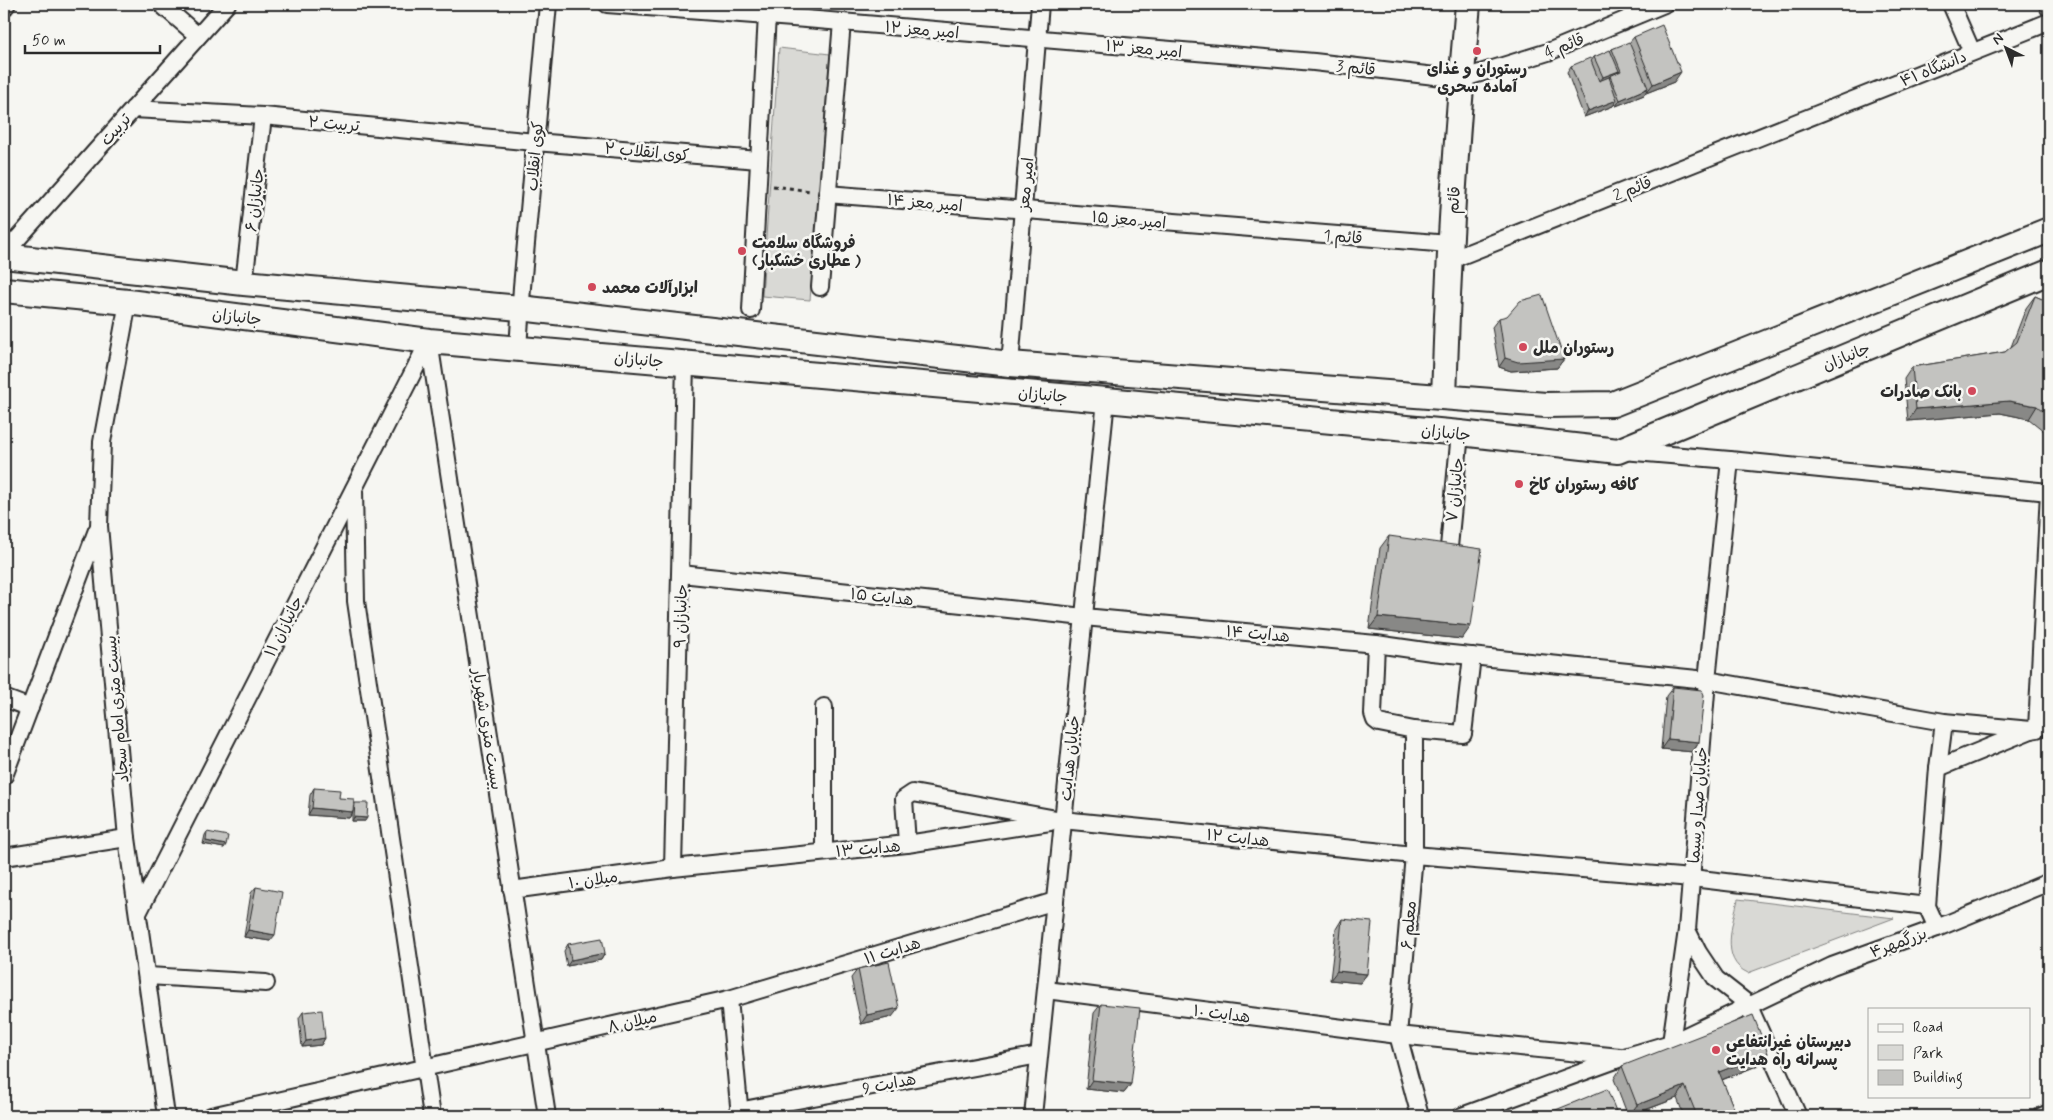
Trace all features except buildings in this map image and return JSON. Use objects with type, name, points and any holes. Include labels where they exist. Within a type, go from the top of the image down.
[{"type":"main road","name":"قائم","points":[[1444,397],[1449,253],[1468,4]]},
{"type":"main road","name":"جانبازان","points":[[4,255],[244,283],[520,308],[1010,364],[1546,405],[1613,404],[2049,230]]},
{"type":"main road","name":"جانبازان","points":[[4,290],[128,302],[429,341],[1106,400],[1460,433],[1618,451],[2049,272]]},
{"type":"street","points":[[4,8],[7,4]]},
{"type":"street","points":[[161,4],[198,36]]},
{"type":"street","name":"تربیت","points":[[4,255],[227,4]]},
{"type":"street","name":"کوی انقلاب","points":[[518,349],[520,308],[548,4]]},
{"type":"street","name":"امیر معز ۱۲","points":[[607,4],[767,16],[806,11],[842,22],[1037,40]]},
{"type":"street","name":"امیر معز","points":[[1010,364],[1040,4]]},
{"type":"street","name":"قائم 4","points":[[1461,79],[1548,52],[1664,4]]},
{"type":"street","points":[[1951,4],[1972,52]]},
{"type":"street","points":[[2048,4],[2049,8]]},
{"type":"street","points":[[751,310],[767,16]]},
{"type":"street","points":[[820,287],[842,22]]},
{"type":"street","name":"دانشگاه ۴۱","points":[[1816,114],[2049,22]]},
{"type":"street","name":"امیر معز ۱۳","points":[[1037,40],[1251,57]]},
{"type":"street","name":"قائم 3","points":[[1251,57],[1314,62],[1461,79]]},
{"type":"street","name":"تربیت ۲","points":[[133,109],[263,116],[535,142]]},
{"type":"street","name":"قائم 2","points":[[1449,253],[1816,114]]},
{"type":"street","name":"جانبازان ۶","points":[[244,283],[263,116]]},
{"type":"street","name":"کوی انقلاب ۲","points":[[535,142],[759,160]]},
{"type":"street","name":"امیر معز ۱۴","points":[[828,194],[1022,210]]},
{"type":"street","name":"امیر معز ۱۵","points":[[1022,210],[1236,227]]},
{"type":"street","name":"قائم 1","points":[[1236,227],[1449,253]]},
{"type":"street","name":"بیست متری امام سجاد","points":[[128,302],[102,442],[99,526],[127,838],[139,911],[166,1116]]},
{"type":"street","name":"جانبازان ۱۱","points":[[139,911],[429,341]]},
{"type":"street","name":"بیست متری شهریار","points":[[429,341],[547,1116]]},
{"type":"street","name":"جانبازان ۹","points":[[673,868],[685,363]]},
{"type":"street","name":"خیابان هدایت","points":[[1033,1116],[1106,400]]},
{"type":"street","name":"جانبازان ۷","points":[[1449,547],[1460,433]]},
{"type":"street","points":[[1618,451],[1730,460],[2049,492],[2039,728],[1938,768]]},
{"type":"street","name":"خیابان صدا و سیما","points":[[1671,1043],[1692,878],[1707,680],[1730,460]]},
{"type":"street","points":[[354,487],[356,601],[432,1116]]},
{"type":"street","points":[[4,776],[99,526]]},
{"type":"street","name":"هدایت ۱۵","points":[[681,574],[1084,617]]},
{"type":"street","name":"هدایت ۱۴","points":[[1084,617],[1376,644],[1432,652],[1707,680],[1944,722],[2039,728]]},
{"type":"street","points":[[1376,644],[1373,714],[1375,720],[1379,723],[1414,730],[1463,734],[1472,656]]},
{"type":"street","points":[[4,698],[30,708]]},
{"type":"street","points":[[824,707],[824,852]]},
{"type":"street","points":[[1937,928],[1927,906],[1938,768],[1944,722]]},
{"type":"street","name":"معلم ۶","points":[[1414,730],[1414,855],[1398,1035],[1420,1116]]},
{"type":"street","points":[[907,844],[904,799],[913,794],[1062,820]]},
{"type":"street","name":"هدایت ۱۳","points":[[673,868],[907,844],[1062,820]]},
{"type":"street","name":"هدایت ۱۲","points":[[1062,820],[1414,855],[1692,878],[1927,906]]},
{"type":"street","points":[[4,857],[127,838]]},
{"type":"street","name":"میلان ۱۰","points":[[512,890],[673,868]]},
{"type":"street","name":"بزرگمهر۴","points":[[1462,1116],[1624,1057],[1671,1043],[1748,1004],[1832,966],[1937,928],[2049,882]]},
{"type":"street","name":"هدایت ۱۱","points":[[729,999],[1055,901]]},
{"type":"street","points":[[1686,930],[1716,979],[1748,1004],[1798,1116]]},
{"type":"street","points":[[148,976],[266,983]]},
{"type":"street","name":"هدایت ۱۰","points":[[1046,990],[1398,1035],[1624,1057]]},
{"type":"street","points":[[729,999],[739,1114]]},
{"type":"street","name":"میلان ۸","points":[[211,1116],[729,999]]},
{"type":"street","name":"هدایت 9","points":[[739,1114],[1039,1055]]},
{"type":"street","points":[[2042,1116],[2049,1113]]},
{"type":"path","points":[[758,183],[828,194]]},
{"type":"green space","points":[[779,48],[830,54],[810,300],[762,296]]},
{"type":"green space","points":[[1738,899],[1894,918],[1748,973],[1739,967],[1731,950],[1731,930]]},
{"type":"place","name":"رستوران و غذای آماده سحری","points":[[1477,51]]},
{"type":"place","name":"فروشگاه سلامت (عطاری خشکبار )","points":[[742,251]]},
{"type":"place","name":"ابزارآلات محمد","points":[[592,287]]},
{"type":"place","name":"رستوران ملل","points":[[1523,347]]},
{"type":"place","name":"بانک صادرات","points":[[1972,391]]},
{"type":"place","name":"کافه رستوران کاخ","points":[[1519,484]]},
{"type":"place","name":"دبیرستان غیرانتفاعی پسرانه راه هدایت","points":[[1716,1050]]}]
